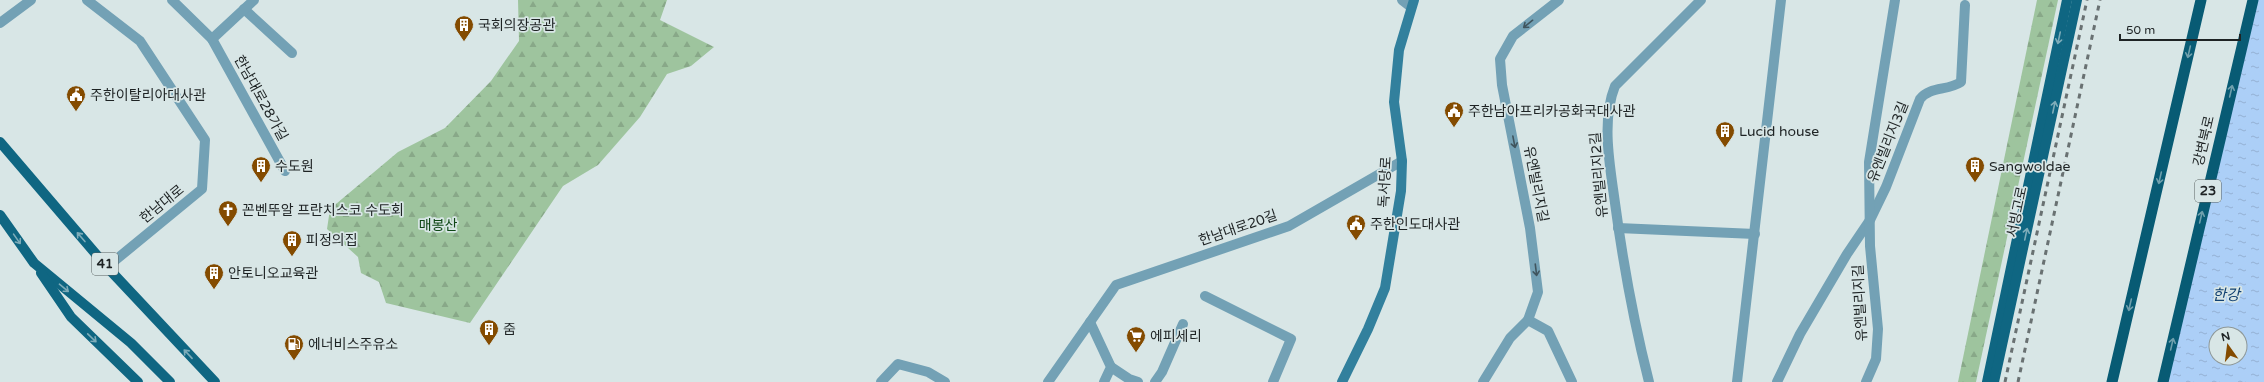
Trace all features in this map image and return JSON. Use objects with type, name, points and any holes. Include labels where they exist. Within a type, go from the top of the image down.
[{"type":"highway","points":[[2112,382],[2201,0]]},
{"type":"highway","name":"강변북로","points":[[2163,382],[2252,0]]},
{"type":"main road","name":"서빙고로","points":[[1987,382],[2067,0]]},
{"type":"main road","name":"서빙고로","points":[[1994,382],[2077,0]]},
{"type":"main road","name":"독서당로","points":[[1342,382],[1368,329],[1385,288],[1401,191],[1402,161],[1394,102],[1399,50],[1413,4]]},
{"type":"main road","name":"41","points":[[0,142],[107,267],[215,382]]},
{"type":"main road","points":[[0,215],[71,317],[138,382]]},
{"type":"main road","points":[[34,263],[130,343],[170,382]]},
{"type":"street","points":[[0,23],[31,0]]},
{"type":"street","name":"한남대로","points":[[87,0],[140,41],[205,140],[202,189],[107,267]]},
{"type":"street","name":"한남대로28가길","points":[[172,0],[212,39],[285,171]]},
{"type":"street","points":[[212,39],[254,0]]},
{"type":"street","points":[[1402,0],[1413,4]]},
{"type":"street","name":"유엔빌리지길","points":[[1483,382],[1510,338],[1528,320],[1538,292],[1530,228],[1502,85],[1500,59],[1513,36],[1559,0]]},
{"type":"street","name":"유엔빌리지2길","points":[[1650,382],[1637,334],[1618,228],[1609,157],[1609,101],[1615,86],[1701,0]]},
{"type":"street","points":[[1737,382],[1781,0]]},
{"type":"street","name":"유엔빌리지3길","points":[[1870,220],[1869,162],[1895,0]]},
{"type":"street","name":"유엔빌리지3길","points":[[1777,382],[1800,334],[1847,254],[1870,220],[1886,188],[1920,99],[1924,94],[1956,86],[1961,82],[1965,5]]},
{"type":"street","points":[[244,9],[292,53]]},
{"type":"street","name":"한남대로20길","points":[[1048,382],[1116,285],[1289,226],[1402,161]]},
{"type":"street","name":"유엔빌리지길","points":[[1866,382],[1876,359],[1878,329],[1870,220]]},
{"type":"street","points":[[1618,228],[1755,234]]},
{"type":"street","points":[[1205,296],[1291,339],[1273,382]]},
{"type":"street","points":[[1528,320],[1548,331],[1572,382]]},
{"type":"street","points":[[1090,322],[1111,367],[1138,382]]},
{"type":"street","points":[[1155,382],[1182,324]]},
{"type":"street","points":[[881,382],[898,364],[928,372],[945,382]]},
{"type":"street","points":[[1104,382],[1111,367]]},
{"type":"green space","name":"매봉산","points":[[518,0],[667,0],[660,20],[714,47],[691,66],[667,74],[640,117],[598,165],[563,186],[470,323],[386,303],[379,282],[361,273],[358,257],[327,229],[330,209],[398,152],[445,128],[491,81],[519,41]]},
{"type":"green space","points":[[2037,0],[2058,0],[1976,382],[1958,382]]},
{"type":"water","name":"한강","points":[[2256,0],[2264,0],[2264,382],[2166,382]]},
{"type":"railway","points":[[2005,382],[2087,0]]},
{"type":"railway","points":[[2018,382],[2100,0]]},
{"type":"place","name":"국회의장공관","points":[[464,42]]},
{"type":"place","name":"주한이탈리아대사관","points":[[76,112]]},
{"type":"place","name":"주한남아프리카공화국대사관","points":[[1454,128]]},
{"type":"place","name":"Lucid house","points":[[1725,148]]},
{"type":"place","name":"수도원","points":[[261,183]]},
{"type":"place","name":"Sangwoldae","points":[[1975,183]]},
{"type":"place","name":"꼰벤뚜알 프란치스코 수도회","points":[[228,227]]},
{"type":"place","name":"주한인도대사관","points":[[1356,241]]},
{"type":"place","name":"피정의집","points":[[292,257]]},
{"type":"place","name":"안토니오교육관","points":[[214,290]]},
{"type":"place","name":"줌","points":[[489,346]]},
{"type":"place","name":"에피세리","points":[[1136,353]]},
{"type":"place","name":"에너비스주유소","points":[[294,361]]}]
